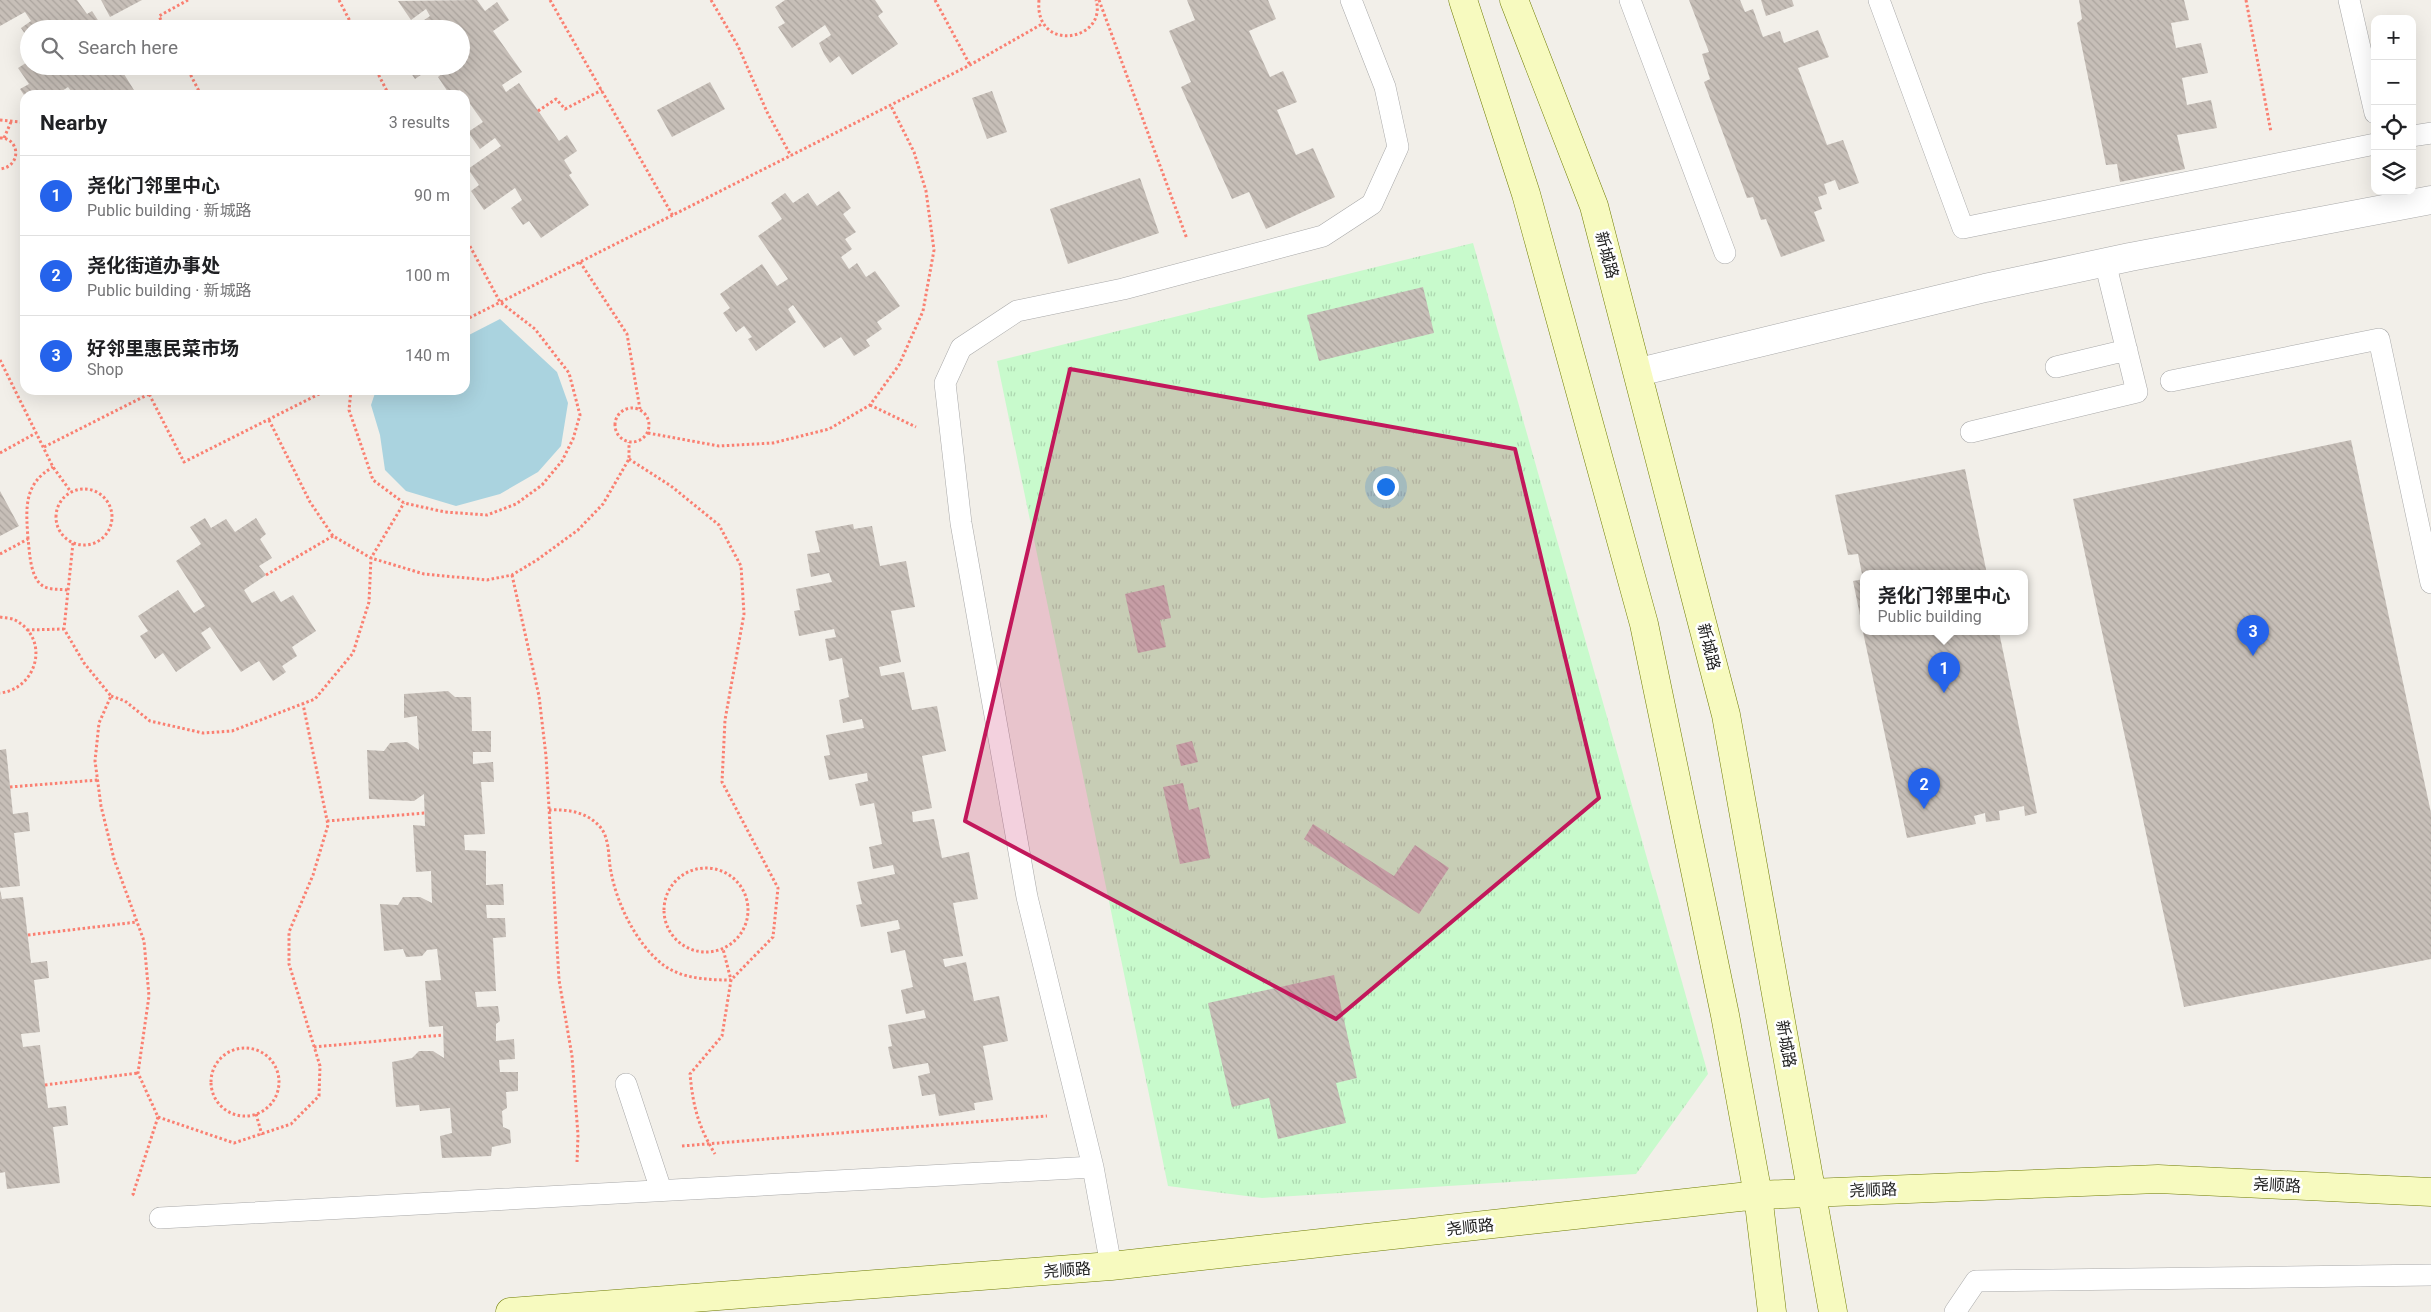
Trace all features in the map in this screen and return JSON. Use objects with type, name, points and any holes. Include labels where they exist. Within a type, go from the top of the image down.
[{"type":"main road","points":[[1463,0],[1526,194],[1644,624],[1725,1014],[1758,1196],[1772,1312]]},
{"type":"main road","name":"新城路","points":[[1514,0],[1594,206],[1639,372],[1726,715],[1833,1312]]},
{"type":"main road","name":"尧顺路","points":[[510,1312],[1111,1266],[1758,1196],[1813,1192],[2158,1179],[2431,1192]]},
{"type":"street","points":[[1639,372],[1976,290],[2105,262],[2431,200]]},
{"type":"lane","points":[[1111,1266],[1093,1167],[1027,897],[962,523],[944,383],[960,348],[1017,311],[1123,289],[1323,236],[1372,204],[1398,147],[1385,87],[1351,0]]},
{"type":"lane","points":[[1630,0],[1725,253]]},
{"type":"lane","points":[[1879,0],[1963,228],[2371,145]]},
{"type":"lane","points":[[2349,0],[2373,105]]},
{"type":"lane","points":[[2416,135],[2431,132]]},
{"type":"lane","points":[[1971,432],[2137,392],[2105,262]]},
{"type":"lane","points":[[2171,381],[2379,339],[2431,583]]},
{"type":"lane","points":[[2056,367],[2127,350]]},
{"type":"lane","points":[[626,1084],[661,1190]]},
{"type":"lane","points":[[160,1218],[1093,1167]]},
{"type":"lane","points":[[1955,1312],[1976,1281],[2431,1275]]},
{"type":"path","points":[[160,20],[158,16],[188,0]]},
{"type":"path","points":[[338,0],[349,20]]},
{"type":"path","points":[[550,0],[673,216]]},
{"type":"path","points":[[711,0],[738,46],[767,112],[792,156]]},
{"type":"path","points":[[935,0],[970,66]]},
{"type":"path","points":[[1039,0],[1038,12],[1042,24],[1052,32],[1065,37],[1078,35],[1089,28],[1096,16],[1098,0]]},
{"type":"path","points":[[1098,0],[1198,270]]},
{"type":"path","points":[[2246,0],[2277,164]]},
{"type":"path","points":[[470,317],[970,66],[1042,24]]},
{"type":"path","points":[[191,75],[198,90]]},
{"type":"path","points":[[379,75],[386,90]]},
{"type":"path","points":[[538,111],[556,100],[565,109],[602,90]]},
{"type":"path","points":[[648,433],[719,446],[773,443],[829,429],[870,405],[899,365],[923,311],[934,250],[926,191],[914,152],[891,106]]},
{"type":"path","points":[[0,120],[20,122]]},
{"type":"path","points":[[0,169],[8,168],[14,161],[16,152],[12,142],[2,138],[11,122]]},
{"type":"path","points":[[350,395],[349,410],[373,480],[404,503],[444,512],[487,515],[516,504],[542,485],[562,461],[573,439],[580,415],[569,373],[535,329],[500,302],[470,245]]},
{"type":"path","points":[[580,262],[626,334],[640,409]]},
{"type":"path","points":[[0,360],[53,467],[71,492]]},
{"type":"path","points":[[44,447],[147,395]]},
{"type":"path","points":[[150,395],[184,462],[317,395]]},
{"type":"path","points":[[870,405],[914,427],[950,427]]},
{"type":"path","points":[[630,407],[640,409],[647,415],[650,424],[648,433],[642,439],[629,442],[617,435],[614,426],[616,417],[622,410],[630,407]]},
{"type":"path","points":[[268,420],[310,502],[332,536],[371,558],[424,574],[487,580],[512,575],[537,560],[578,530],[603,504],[629,459],[629,442]]},
{"type":"path","points":[[0,453],[36,433]]},
{"type":"path","points":[[549,810],[566,809],[587,816],[602,829],[609,852],[611,873],[630,924],[663,965],[704,979],[732,980],[773,937],[778,888],[722,782],[725,720],[744,614],[741,566],[719,525],[671,486],[629,459]]},
{"type":"path","points":[[53,467],[44,472],[31,488],[26,512],[28,539],[36,578],[46,588],[68,590]]},
{"type":"path","points":[[84,489],[97,491],[107,499],[112,511],[112,524],[107,535],[98,543],[85,546],[73,543],[62,536],[57,524],[56,511],[61,500],[71,492],[84,489]]},
{"type":"path","points":[[73,543],[64,629],[84,663],[111,696],[125,701],[150,721],[203,733],[232,731],[315,699],[353,653],[369,602],[371,558],[404,503]]},
{"type":"path","points":[[266,575],[332,536]]},
{"type":"path","points":[[0,554],[28,539]]},
{"type":"path","points":[[512,575],[539,696],[549,810],[559,980],[572,1056],[578,1136],[575,1195]]},
{"type":"path","points":[[0,617],[15,620],[27,630],[35,643],[36,658],[33,672],[24,684],[11,692],[0,693]]},
{"type":"path","points":[[27,630],[64,629]]},
{"type":"path","points":[[111,696],[99,723],[95,761],[101,806],[114,859],[144,941],[149,996],[138,1073],[158,1117],[133,1194],[160,1218]]},
{"type":"path","points":[[158,1117],[234,1143],[291,1124],[319,1096],[320,1066],[289,964],[289,932],[313,875],[328,826],[303,704]]},
{"type":"path","points":[[10,787],[98,780]]},
{"type":"path","points":[[327,821],[425,813]]},
{"type":"path","points":[[705,868],[721,871],[735,880],[745,893],[748,910],[745,926],[736,940],[723,949],[706,952],[690,949],[676,941],[667,926],[663,910],[666,894],[675,881],[689,871],[705,868]]},
{"type":"path","points":[[28,935],[137,922]]},
{"type":"path","points":[[723,949],[732,980],[722,1036],[690,1074],[694,1109],[709,1144],[723,1167],[728,1186]]},
{"type":"path","points":[[314,1047],[444,1035]]},
{"type":"path","points":[[247,1047],[260,1050],[271,1058],[278,1070],[280,1084],[276,1096],[268,1107],[256,1114],[244,1116],[230,1113],[219,1105],[212,1093],[210,1080],[214,1066],[222,1055],[233,1049],[247,1047]]},
{"type":"path","points":[[45,1086],[138,1073]]},
{"type":"path","points":[[256,1114],[262,1135]]},
{"type":"path","points":[[647,1149],[1080,1114]]},
{"type":"highlighted area","points":[[1070,369],[1515,449],[1599,798],[1336,1019],[965,821]]},
{"type":"green space","points":[[1473,243],[1708,1074],[1636,1174],[1262,1198],[1168,1186],[997,361]]},
{"type":"water","points":[[500,319],[557,372],[568,403],[561,446],[538,472],[500,494],[456,506],[406,491],[385,470],[380,435],[371,405],[374,395],[470,395],[470,334]]},
{"type":"building","points":[[0,0],[77,0],[87,14],[92,11],[98,20],[30,20],[25,12],[0,26]]},
{"type":"building","points":[[101,0],[142,0],[110,17]]},
{"type":"building","points":[[477,0],[485,11],[497,2],[509,20],[493,31],[522,72],[502,85],[506,92],[519,83],[559,141],[567,135],[577,151],[564,160],[572,173],[569,175],[589,205],[541,238],[529,221],[523,225],[511,208],[522,200],[515,188],[484,210],[471,191],[479,185],[470,172],[470,168],[501,146],[495,138],[480,149],[470,135],[470,131],[483,122],[470,104],[470,90],[447,90],[438,77],[440,75],[470,75],[470,20],[424,20],[430,16],[426,9],[411,20],[398,1]]},
{"type":"building","points":[[785,0],[875,0],[883,12],[878,16],[898,44],[852,75],[839,56],[830,63],[824,54],[819,43],[831,35],[825,25],[792,48],[778,27],[785,23],[775,7]]},
{"type":"building","points":[[1187,0],[1268,0],[1276,19],[1249,31],[1270,77],[1283,71],[1297,102],[1277,110],[1296,155],[1313,148],[1335,197],[1266,229],[1249,192],[1232,199],[1181,87],[1191,82],[1169,31],[1195,20]]},
{"type":"building","points":[[1689,0],[1740,0],[1745,12],[1753,9],[1763,37],[1780,31],[1784,43],[1818,30],[1829,57],[1798,68],[1827,145],[1843,140],[1859,183],[1839,190],[1835,180],[1824,184],[1827,194],[1818,197],[1822,209],[1814,212],[1825,241],[1781,257],[1766,219],[1761,220],[1753,197],[1747,198],[1704,82],[1710,79],[1702,54],[1709,52]]},
{"type":"building","points":[[1761,0],[1792,0],[1794,6],[1766,16]]},
{"type":"building","points":[[2079,0],[2184,0],[2189,20],[2171,23],[2176,48],[2201,43],[2208,73],[2182,78],[2187,105],[2211,100],[2217,128],[2177,135],[2185,169],[2120,182],[2117,164],[2106,165],[2077,23],[2082,19]]},
{"type":"building","points":[[23,75],[125,75],[134,90],[70,90],[68,87],[64,90],[20,89],[29,84]]},
{"type":"building","points":[[412,75],[421,75],[415,79]]},
{"type":"building","points":[[710,82],[725,109],[672,137],[657,110]]},
{"type":"building","points":[[992,91],[1007,132],[987,139],[972,98]]},
{"type":"building","points":[[1140,178],[1159,233],[1068,264],[1050,209]]},
{"type":"building","points":[[839,191],[851,208],[843,214],[856,232],[845,239],[852,249],[841,257],[849,269],[857,263],[866,277],[875,271],[900,306],[877,322],[882,329],[866,340],[870,346],[854,356],[841,337],[824,348],[793,305],[788,309],[796,322],[756,351],[748,339],[752,337],[744,326],[736,332],[723,313],[730,308],[720,294],[762,264],[777,286],[788,279],[758,236],[782,219],[771,203],[785,193],[793,203],[808,193],[817,206]]},
{"type":"building","points":[[1423,287],[1434,333],[1319,361],[1307,315]]},
{"type":"building","points":[[2351,440],[2431,813],[2431,959],[2184,1007],[2073,499]]},
{"type":"building","points":[[1965,469],[1986,570],[1861,570],[1858,554],[1848,555],[1835,495]]},
{"type":"building","points":[[0,491],[19,526],[0,536]]},
{"type":"building","points":[[205,518],[211,528],[226,519],[235,532],[256,518],[266,534],[260,539],[272,558],[259,566],[266,575],[244,590],[252,603],[274,591],[281,602],[293,595],[316,631],[292,647],[297,656],[282,666],[286,672],[273,681],[259,661],[241,672],[210,627],[201,633],[211,648],[176,672],[163,653],[155,659],[140,636],[148,631],[138,616],[178,590],[194,613],[205,606],[176,561],[201,544],[190,527]]},
{"type":"building","points":[[853,524],[854,529],[872,526],[880,566],[906,561],[915,607],[891,611],[901,662],[879,667],[881,676],[904,672],[912,710],[937,706],[946,751],[922,756],[932,808],[912,812],[913,822],[934,819],[942,858],[969,852],[978,899],[953,903],[963,956],[943,959],[945,967],[966,962],[974,1001],[999,996],[1008,1041],[983,1046],[993,1100],[974,1103],[975,1110],[939,1116],[935,1094],[922,1096],[918,1076],[930,1073],[928,1063],[893,1069],[888,1047],[892,1046],[888,1025],[926,1018],[924,1010],[906,1014],[901,990],[913,987],[905,950],[891,953],[887,932],[900,929],[898,920],[861,927],[856,905],[862,904],[857,882],[895,874],[893,865],[873,869],[869,847],[882,844],[874,803],[860,806],[855,784],[868,781],[867,773],[829,780],[824,756],[830,755],[826,735],[864,728],[862,719],[843,723],[839,700],[849,697],[842,658],[829,661],[825,639],[836,637],[834,629],[799,636],[794,611],[800,610],[796,589],[832,582],[829,573],[811,577],[807,554],[820,552],[815,531]]},
{"type":"building","points":[[1860,580],[1860,615],[1853,581]]},
{"type":"building","points":[[1164,585],[1171,618],[1160,620],[1166,647],[1138,653],[1125,594]]},
{"type":"building","points":[[1864,635],[2000,635],[2037,813],[2025,816],[2024,806],[1999,811],[2000,820],[1986,822],[1985,813],[1974,816],[1976,824],[1907,838]]},
{"type":"building","points":[[448,691],[455,697],[471,697],[472,731],[491,731],[491,752],[473,752],[473,764],[493,762],[494,782],[481,782],[485,834],[464,835],[465,850],[486,851],[486,885],[503,884],[504,905],[486,905],[487,918],[505,918],[506,937],[493,938],[496,991],[475,992],[477,1007],[498,1006],[500,1021],[496,1024],[496,1041],[514,1039],[515,1059],[499,1060],[500,1072],[518,1072],[518,1091],[506,1092],[507,1108],[502,1111],[503,1127],[510,1130],[511,1143],[492,1147],[491,1156],[442,1158],[440,1136],[452,1133],[450,1108],[420,1111],[419,1105],[396,1107],[392,1062],[412,1058],[419,1051],[433,1051],[444,1058],[443,1026],[429,1027],[425,981],[441,980],[437,949],[427,950],[422,956],[406,957],[403,949],[384,951],[380,904],[398,905],[403,897],[420,897],[432,903],[431,871],[416,872],[413,825],[425,826],[424,794],[414,801],[369,799],[367,750],[384,751],[390,743],[407,742],[419,750],[417,716],[404,718],[404,694]]},
{"type":"building","points":[[1192,741],[1198,762],[1181,766],[1176,745]]},
{"type":"building","points":[[6,749],[13,814],[28,812],[30,831],[14,833],[20,886],[0,888],[0,750]]},
{"type":"building","points":[[1183,783],[1189,810],[1199,807],[1210,858],[1180,864],[1163,787]]},
{"type":"building","points":[[1313,824],[1394,876],[1415,845],[1449,868],[1419,914],[1304,839]]},
{"type":"building","points":[[0,890],[2,899],[23,897],[31,963],[47,961],[49,978],[34,980],[40,1032],[21,1034],[23,1047],[40,1045],[48,1108],[66,1106],[68,1125],[53,1127],[60,1183],[7,1189],[5,1172],[0,1173]]},
{"type":"building","points":[[1334,975],[1357,1078],[1336,1083],[1346,1123],[1278,1139],[1269,1098],[1232,1107],[1208,1003]]},
{"type":"place","name":"好邻里惠民菜市场","points":[[2253,656]]},
{"type":"place","name":"尧化门邻里中心","points":[[1944,693]]},
{"type":"place","name":"尧化街道办事处","points":[[1924,809]]}]
